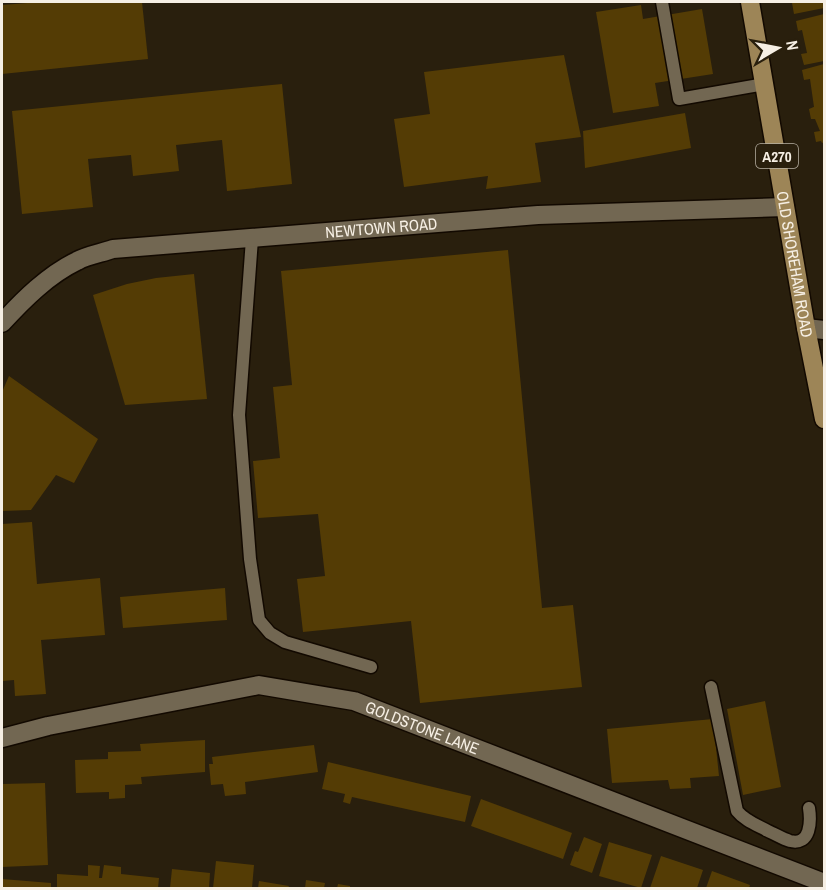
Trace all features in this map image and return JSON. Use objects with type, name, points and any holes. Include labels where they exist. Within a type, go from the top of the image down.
[{"type":"main road","name":"OLD SHOREHAM ROAD","points":[[750,2],[785,207],[815,329],[825,419]]},
{"type":"street","name":"NEWTOWN ROAD","points":[[2,323],[20,303],[46,281],[78,261],[113,249],[538,215],[785,207]]},
{"type":"street","name":"GOLDSTONE LANE","points":[[2,738],[48,726],[259,685],[354,701],[825,883]]},
{"type":"lane","points":[[662,2],[679,99],[765,84]]},
{"type":"lane","points":[[252,239],[238,415],[250,560],[259,620],[270,633],[285,642],[371,666]]},
{"type":"lane","points":[[711,687],[737,811],[744,819],[791,842],[807,835],[812,824],[809,808]]},
{"type":"building","points":[[40,2],[142,2],[148,59],[2,74],[2,5]]},
{"type":"building","points":[[824,2],[824,8],[794,14],[792,3]]},
{"type":"building","points":[[641,5],[643,19],[702,9],[713,74],[655,83],[659,106],[613,113],[596,12]]},
{"type":"building","points":[[824,14],[824,61],[804,65],[801,54],[807,53],[802,30],[798,31],[796,21]]},
{"type":"building","points":[[564,55],[581,137],[535,143],[541,182],[486,189],[488,176],[404,187],[394,119],[430,114],[424,72]]},
{"type":"building","points":[[824,64],[824,142],[822,143],[821,141],[816,142],[814,132],[820,131],[815,119],[811,119],[809,109],[814,107],[810,79],[804,80],[802,70]]},
{"type":"building","points":[[282,84],[292,184],[227,191],[222,140],[176,145],[179,171],[133,176],[131,155],[88,159],[93,207],[22,214],[12,111]]},
{"type":"building","points":[[685,113],[691,148],[585,168],[583,131]]},
{"type":"building","points":[[508,250],[542,608],[573,605],[582,687],[420,703],[411,621],[303,632],[297,579],[325,576],[318,514],[258,518],[253,461],[280,458],[273,387],[292,385],[281,271]]},
{"type":"building","points":[[194,274],[207,399],[125,405],[93,295],[127,284]]},
{"type":"building","points":[[9,376],[98,439],[74,483],[56,475],[31,510],[2,511],[2,392]]},
{"type":"building","points":[[32,522],[37,584],[100,578],[105,635],[41,640],[46,694],[15,696],[14,680],[2,681],[2,524]]},
{"type":"building","points":[[225,588],[227,620],[123,628],[120,597]]},
{"type":"building","points":[[765,701],[781,787],[743,795],[727,709]]},
{"type":"building","points":[[713,719],[719,776],[690,778],[691,788],[670,789],[668,780],[612,783],[607,729]]},
{"type":"building","points":[[205,740],[205,772],[141,777],[142,784],[125,785],[125,798],[109,799],[109,792],[76,793],[75,760],[108,759],[108,752],[141,751],[140,744]]},
{"type":"building","points":[[314,745],[318,772],[245,782],[246,794],[225,796],[223,784],[211,785],[209,764],[213,764],[212,757]]},
{"type":"building","points":[[328,762],[471,796],[465,822],[352,797],[350,804],[343,802],[345,794],[322,789]]},
{"type":"building","points":[[45,783],[48,865],[2,867],[2,784]]},
{"type":"building","points":[[481,799],[572,833],[563,859],[471,826]]},
{"type":"building","points":[[584,837],[602,844],[592,873],[570,865]]},
{"type":"building","points":[[609,842],[652,855],[641,888],[599,876]]},
{"type":"building","points":[[661,856],[703,870],[697,888],[650,888]]},
{"type":"building","points":[[216,861],[254,865],[252,888],[213,888]]},
{"type":"building","points":[[88,865],[100,866],[99,878],[102,878],[104,865],[121,867],[121,874],[159,878],[158,888],[57,888],[57,874],[88,876]]},
{"type":"building","points":[[172,869],[210,873],[209,888],[170,888]]},
{"type":"building","points":[[712,871],[750,885],[749,888],[706,888]]},
{"type":"building","points":[[2,879],[51,883],[51,888],[2,888]]},
{"type":"building","points":[[306,880],[325,883],[324,888],[305,888]]},
{"type":"building","points":[[259,881],[289,886],[288,888],[258,888]]},
{"type":"building","points":[[338,884],[350,886],[350,888],[337,888]]}]
